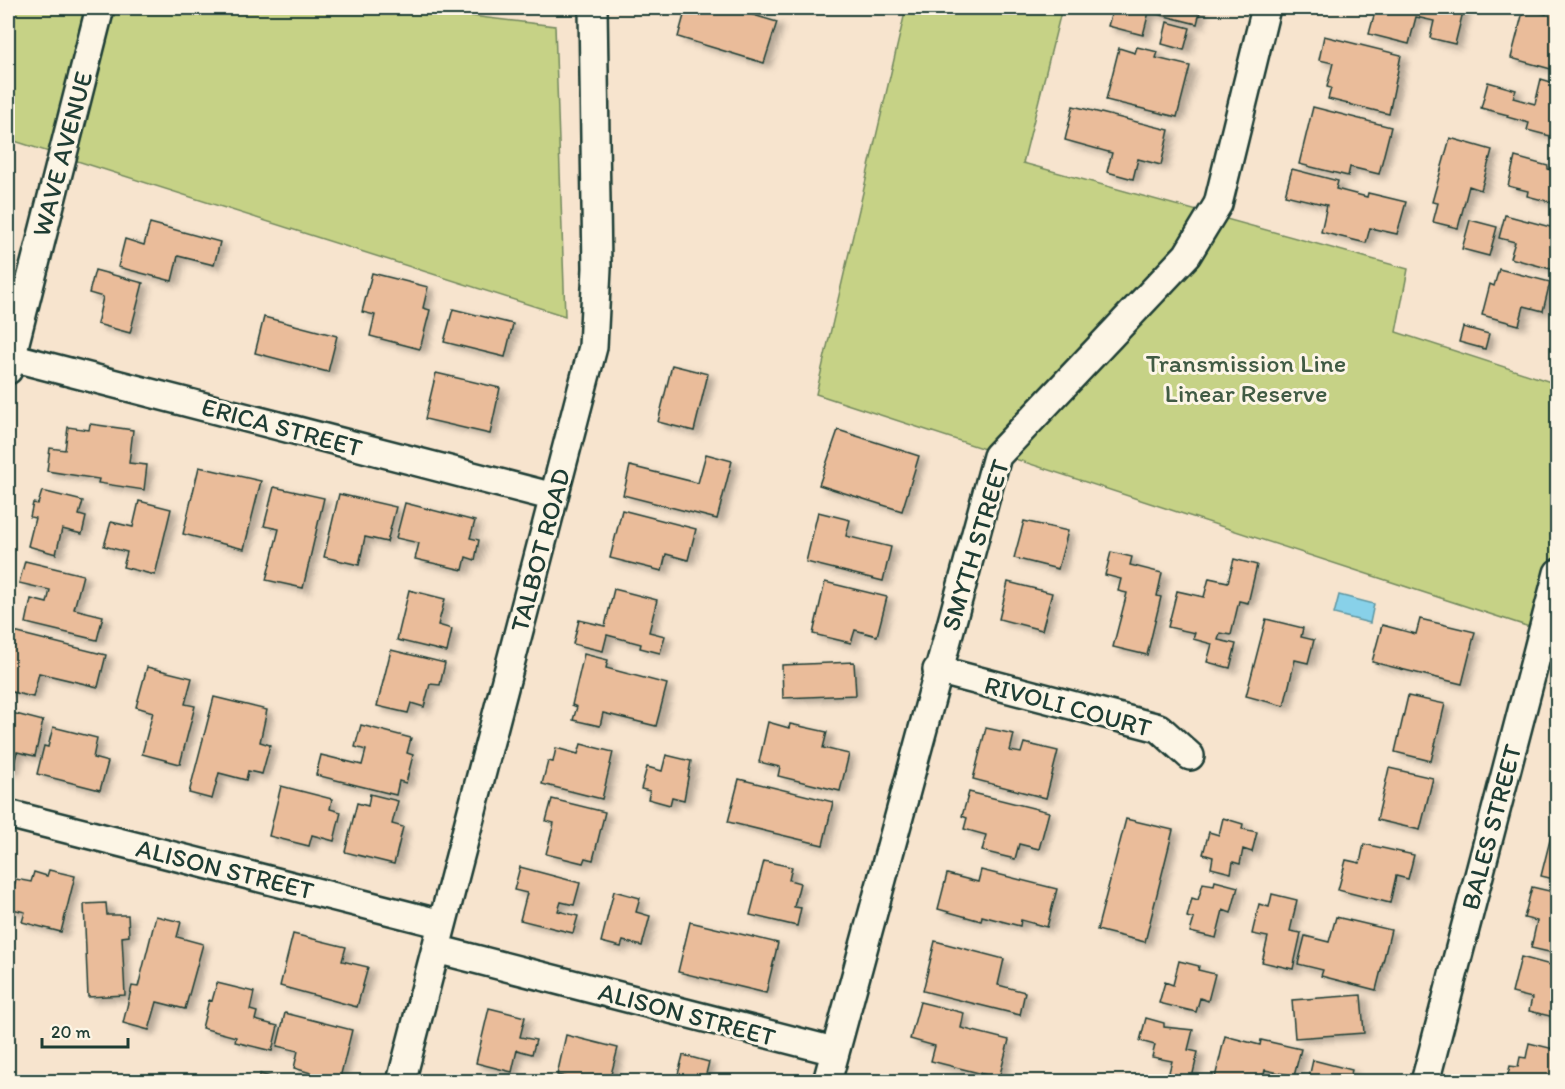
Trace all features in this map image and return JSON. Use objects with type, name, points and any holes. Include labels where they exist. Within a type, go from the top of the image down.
[{"type":"street","name":"WAVE AVENUE","points":[[9,363],[100,8]]},
{"type":"street","name":"TALBOT ROAD","points":[[401,1082],[593,347],[597,268],[593,8]]},
{"type":"street","name":"SMYTH STREET","points":[[827,1082],[937,670],[997,456],[1187,255],[1218,204],[1266,8]]},
{"type":"street","name":"ERICA STREET","points":[[9,363],[554,497]]},
{"type":"street","name":"BALES STREET","points":[[1425,1082],[1557,573]]},
{"type":"street","name":"RIVOLI COURT","points":[[937,670],[1159,728],[1190,756]]},
{"type":"street","name":"ALISON STREET","points":[[8,813],[834,1051]]},
{"type":"green space","points":[[8,8],[419,8],[555,26],[565,316],[8,139]]},
{"type":"green space","name":"Transmission Line Linear Reserve","points":[[906,8],[1062,8],[1023,163],[1408,269],[1396,332],[1557,384],[1557,636],[816,394]]},
{"type":"water","points":[[1339,595],[1374,604],[1370,623],[1334,614]]},
{"type":"building","points":[[686,8],[730,8],[777,22],[764,63],[678,37]]},
{"type":"building","points":[[1113,8],[1201,8],[1197,24],[1149,12],[1143,35],[1108,26]]},
{"type":"building","points":[[1376,8],[1464,8],[1455,44],[1430,38],[1434,21],[1416,17],[1409,44],[1369,34]]},
{"type":"building","points":[[1524,8],[1546,14],[1548,8],[1558,8],[1558,71],[1511,58]]},
{"type":"building","points":[[1167,22],[1190,28],[1184,50],[1162,44]]},
{"type":"building","points":[[1324,36],[1401,55],[1389,114],[1328,99],[1331,88],[1327,87],[1333,63],[1319,60]]},
{"type":"building","points":[[1137,47],[1158,52],[1156,58],[1190,66],[1177,117],[1106,100],[1119,48],[1135,53]]},
{"type":"building","points":[[1541,79],[1558,84],[1558,138],[1527,130],[1529,123],[1481,108],[1488,82],[1516,90],[1513,98],[1535,104]]},
{"type":"building","points":[[1073,106],[1169,130],[1161,165],[1138,159],[1133,179],[1107,172],[1112,153],[1065,140]]},
{"type":"building","points":[[1313,107],[1391,127],[1379,174],[1350,167],[1348,176],[1299,164]]},
{"type":"building","points":[[1450,138],[1492,150],[1481,190],[1469,186],[1458,228],[1433,222],[1438,203],[1432,202]]},
{"type":"building","points":[[1515,157],[1548,166],[1548,169],[1558,172],[1558,204],[1527,196],[1528,191],[1508,186]]},
{"type":"building","points":[[1292,169],[1338,181],[1336,189],[1367,197],[1368,193],[1406,202],[1397,234],[1370,228],[1366,243],[1321,232],[1327,205],[1285,195]]},
{"type":"building","points":[[1505,215],[1558,229],[1558,271],[1510,258],[1515,242],[1499,238]]},
{"type":"building","points":[[1470,220],[1497,227],[1489,256],[1462,249]]},
{"type":"building","points":[[150,223],[220,242],[214,265],[178,256],[172,281],[118,267],[125,239],[144,245]]},
{"type":"building","points":[[1499,269],[1550,282],[1543,311],[1524,306],[1519,325],[1482,315],[1490,284],[1494,286]]},
{"type":"building","points":[[95,270],[143,283],[130,333],[97,324],[103,297],[89,293]]},
{"type":"building","points":[[372,273],[428,287],[423,308],[430,310],[420,349],[370,336],[375,315],[362,312]]},
{"type":"building","points":[[453,309],[513,324],[505,357],[444,342]]},
{"type":"building","points":[[264,317],[337,336],[328,372],[255,353]]},
{"type":"building","points":[[1463,327],[1489,334],[1485,349],[1459,342]]},
{"type":"building","points":[[672,365],[708,374],[694,431],[658,422]]},
{"type":"building","points":[[436,373],[500,388],[490,434],[425,419]]},
{"type":"building","points":[[90,424],[133,430],[129,463],[147,465],[144,490],[98,483],[99,479],[47,471],[50,448],[65,450],[68,427],[89,430]]},
{"type":"building","points":[[838,430],[919,456],[902,511],[819,485]]},
{"type":"building","points":[[706,454],[732,461],[717,519],[623,495],[630,466],[698,483]]},
{"type":"building","points":[[199,467],[261,481],[244,549],[183,534]]},
{"type":"building","points":[[274,487],[324,498],[303,588],[266,580],[279,529],[264,526]]},
{"type":"building","points":[[42,491],[83,501],[79,515],[86,517],[82,534],[62,529],[56,554],[28,546],[35,518],[30,517],[33,503],[38,504]]},
{"type":"building","points":[[339,494],[396,507],[387,542],[365,537],[359,565],[324,557]]},
{"type":"building","points":[[139,501],[171,509],[155,575],[123,567],[127,552],[104,546],[111,522],[133,527]]},
{"type":"building","points":[[405,503],[475,521],[470,538],[479,540],[475,560],[466,557],[463,570],[415,559],[419,543],[396,538]]},
{"type":"building","points":[[622,510],[696,529],[688,560],[666,554],[662,571],[610,558]]},
{"type":"building","points":[[818,512],[850,520],[846,536],[891,547],[883,581],[806,562]]},
{"type":"building","points":[[1024,521],[1068,531],[1058,569],[1014,558]]},
{"type":"building","points":[[1111,552],[1132,557],[1130,565],[1162,573],[1157,596],[1161,597],[1147,655],[1113,647],[1127,593],[1118,591],[1121,579],[1105,575]]},
{"type":"building","points":[[1234,559],[1257,565],[1248,603],[1239,601],[1231,635],[1220,633],[1218,640],[1236,644],[1230,668],[1207,662],[1212,644],[1193,639],[1195,633],[1168,627],[1177,591],[1204,597],[1209,578],[1228,582]]},
{"type":"building","points":[[25,561],[83,575],[74,609],[103,616],[97,640],[26,623],[31,599],[47,603],[50,590],[19,583]]},
{"type":"building","points":[[825,582],[887,597],[877,636],[855,630],[851,643],[813,634]]},
{"type":"building","points":[[1008,582],[1052,593],[1042,630],[999,619]]},
{"type":"building","points":[[614,589],[657,600],[649,632],[665,636],[660,653],[640,648],[641,644],[607,635],[603,651],[573,644],[579,620],[605,626]]},
{"type":"building","points":[[409,590],[445,599],[438,625],[452,629],[447,652],[397,640]]},
{"type":"building","points":[[1266,619],[1303,628],[1301,637],[1314,640],[1308,663],[1295,660],[1284,706],[1246,696]]},
{"type":"building","points":[[1420,619],[1475,632],[1462,684],[1372,662],[1382,625],[1416,634]]},
{"type":"building","points":[[10,631],[106,655],[98,687],[39,673],[33,697],[8,691]]},
{"type":"building","points":[[391,650],[445,663],[440,685],[430,684],[424,707],[411,703],[408,713],[377,706]]},
{"type":"building","points":[[584,654],[608,660],[606,668],[667,684],[656,726],[603,713],[600,726],[573,720],[577,707],[572,705]]},
{"type":"building","points":[[854,662],[856,695],[783,698],[782,665]]},
{"type":"building","points":[[147,667],[192,678],[185,704],[195,706],[180,764],[142,754],[153,712],[136,707]]},
{"type":"building","points":[[1408,696],[1445,704],[1431,761],[1395,752]]},
{"type":"building","points":[[214,697],[267,710],[260,742],[270,745],[262,774],[248,771],[246,780],[219,773],[212,799],[189,793]]},
{"type":"building","points":[[8,712],[43,721],[35,756],[17,752],[12,771],[8,770]]},
{"type":"building","points":[[768,722],[789,728],[790,724],[827,732],[823,748],[849,754],[840,791],[778,776],[780,767],[759,762]]},
{"type":"building","points":[[361,725],[411,738],[407,753],[413,755],[406,783],[399,781],[396,795],[316,775],[321,755],[362,765],[366,750],[355,747]]},
{"type":"building","points":[[53,727],[97,738],[93,758],[108,762],[100,790],[37,774],[44,746],[48,747]]},
{"type":"building","points":[[986,728],[1014,734],[1010,751],[1021,753],[1024,743],[1058,751],[1046,798],[973,779]]},
{"type":"building","points":[[581,744],[613,752],[602,799],[542,784],[548,761],[553,762],[556,748],[578,754]]},
{"type":"building","points":[[666,755],[691,761],[684,800],[672,797],[670,805],[648,799],[650,791],[641,789],[647,767],[662,771]]},
{"type":"building","points":[[1389,768],[1433,778],[1420,830],[1377,820]]},
{"type":"building","points":[[739,779],[833,802],[823,845],[728,822]]},
{"type":"building","points":[[281,786],[332,799],[330,809],[341,812],[334,841],[312,835],[309,846],[269,836]]},
{"type":"building","points":[[969,792],[1049,812],[1039,849],[1019,844],[1015,859],[982,851],[986,835],[964,829],[967,818],[962,816]]},
{"type":"building","points":[[370,794],[398,801],[392,824],[403,827],[394,864],[345,852],[357,803],[368,806]]},
{"type":"building","points":[[552,799],[605,812],[593,860],[585,858],[583,863],[546,854],[554,823],[546,821]]},
{"type":"building","points":[[1223,818],[1243,824],[1242,829],[1257,832],[1252,852],[1243,849],[1240,864],[1233,862],[1231,873],[1211,868],[1213,857],[1203,854],[1209,832],[1219,835]]},
{"type":"building","points":[[1126,819],[1173,830],[1145,942],[1097,930]]},
{"type":"building","points":[[1555,820],[1558,821],[1558,880],[1541,876]]},
{"type":"building","points":[[1364,844],[1414,855],[1408,879],[1396,876],[1390,903],[1338,890],[1346,860],[1360,863]]},
{"type":"building","points":[[764,861],[792,867],[789,880],[800,883],[794,907],[801,908],[797,926],[750,915]]},
{"type":"building","points":[[520,867],[580,883],[574,905],[561,902],[558,911],[578,916],[573,933],[520,920],[527,893],[514,890]]},
{"type":"building","points":[[49,870],[75,876],[61,932],[22,922],[25,912],[8,908],[16,879],[31,882],[34,872],[47,876]]},
{"type":"building","points":[[981,870],[1057,889],[1047,927],[1021,920],[1020,926],[982,916],[981,921],[938,909],[947,874],[978,882]]},
{"type":"building","points":[[1215,881],[1238,887],[1231,913],[1223,910],[1216,938],[1190,932],[1194,919],[1187,917],[1192,898],[1198,900],[1203,883],[1214,885]]},
{"type":"building","points":[[1532,887],[1558,893],[1558,954],[1531,948],[1537,921],[1524,918]]},
{"type":"building","points":[[614,891],[640,898],[636,912],[650,916],[642,946],[623,941],[621,947],[601,942]]},
{"type":"building","points":[[1272,894],[1297,900],[1290,931],[1301,933],[1293,969],[1262,962],[1268,937],[1252,934],[1259,904],[1269,907]]},
{"type":"building","points":[[106,903],[107,915],[128,915],[129,936],[122,937],[125,995],[88,997],[84,904]]},
{"type":"building","points":[[156,916],[181,922],[177,937],[203,944],[185,1009],[157,1002],[149,1030],[123,1023],[132,986],[138,987]]},
{"type":"building","points":[[1336,917],[1391,930],[1376,990],[1321,976],[1323,970],[1298,964],[1305,936],[1329,942]]},
{"type":"building","points":[[690,922],[778,943],[766,993],[678,972]]},
{"type":"building","points":[[293,934],[346,947],[342,961],[368,967],[357,1007],[280,986]]},
{"type":"building","points":[[935,941],[1004,959],[998,985],[1025,992],[1020,1015],[923,991]]},
{"type":"building","points":[[1521,957],[1558,967],[1558,1018],[1529,1011],[1532,998],[1512,993]]},
{"type":"building","points":[[1179,961],[1199,966],[1198,970],[1215,974],[1208,1001],[1200,998],[1196,1012],[1159,1003],[1165,982],[1173,985]]},
{"type":"building","points":[[217,983],[254,992],[250,1010],[257,1012],[255,1020],[278,1026],[272,1051],[235,1042],[236,1037],[202,1028],[209,1000],[212,1001]]},
{"type":"building","points":[[1361,995],[1364,1033],[1295,1038],[1292,1000]]},
{"type":"building","points":[[920,1002],[964,1013],[961,1028],[1009,1040],[999,1078],[931,1061],[935,1046],[910,1039]]},
{"type":"building","points":[[489,1008],[525,1017],[520,1037],[536,1040],[532,1054],[517,1050],[512,1072],[476,1063]]},
{"type":"building","points":[[285,1013],[352,1030],[339,1082],[309,1079],[311,1073],[294,1068],[298,1051],[277,1046]]},
{"type":"building","points":[[1146,1018],[1164,1023],[1164,1027],[1193,1030],[1188,1050],[1198,1052],[1191,1082],[1168,1076],[1172,1061],[1152,1057],[1155,1045],[1140,1041]]},
{"type":"building","points":[[566,1035],[618,1048],[609,1082],[585,1082],[557,1075]]},
{"type":"building","points":[[1225,1036],[1260,1045],[1261,1040],[1301,1049],[1294,1076],[1265,1070],[1262,1082],[1214,1082]]},
{"type":"building","points":[[1529,1043],[1558,1050],[1558,1082],[1506,1082],[1510,1066],[1518,1067],[1520,1057],[1526,1058]]},
{"type":"building","points":[[683,1055],[709,1062],[704,1082],[676,1082]]},
{"type":"building","points":[[1313,1060],[1352,1070],[1349,1082],[1308,1082]]},
{"type":"building","points":[[260,1074],[288,1082],[259,1082]]}]
